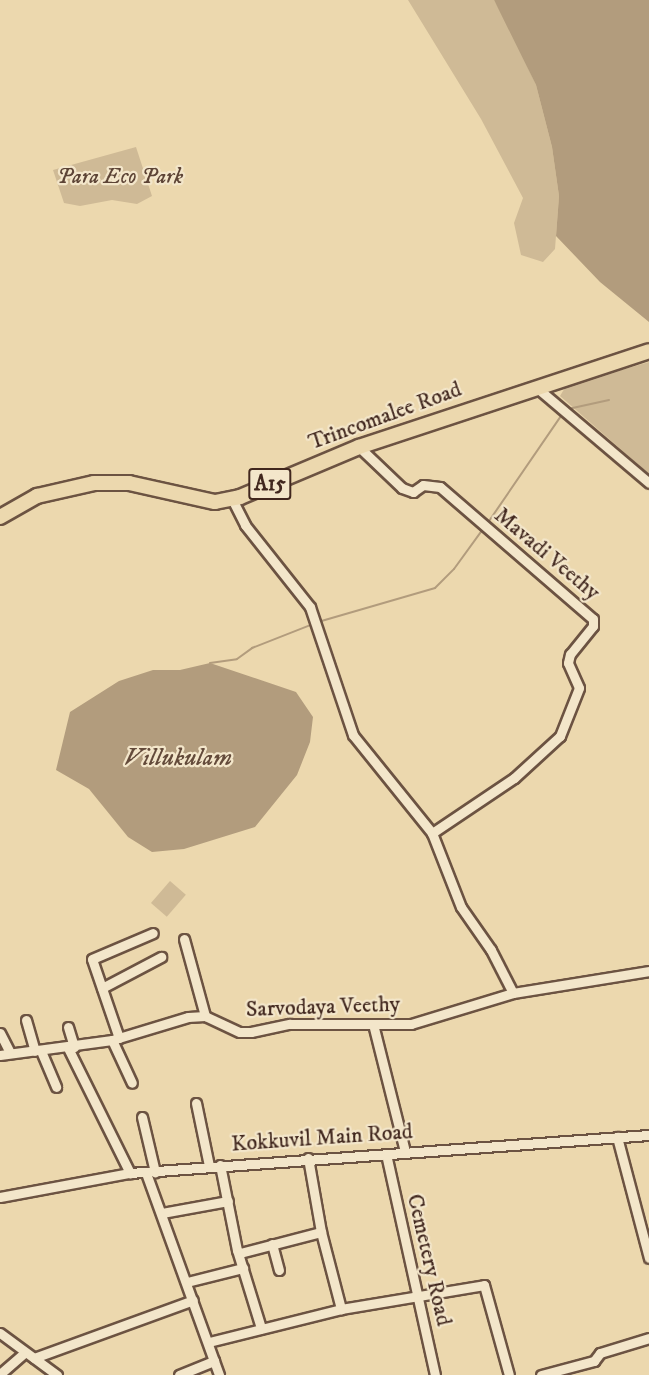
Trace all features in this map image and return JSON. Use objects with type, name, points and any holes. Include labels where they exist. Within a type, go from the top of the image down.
[{"type":"highway","name":"Trincomalee Road","points":[[0,517],[37,496],[93,483],[129,483],[198,500],[232,499],[359,447],[649,351]]},
{"type":"street","points":[[536,387],[649,483]]},
{"type":"street","name":"Mavadi Veethy","points":[[359,447],[402,488],[413,492],[423,485],[440,487],[592,619],[593,626],[570,654],[568,663],[579,688],[560,736],[514,778],[432,833]]},
{"type":"street","points":[[232,499],[245,525],[318,622],[327,663],[353,735],[432,833],[461,907],[491,950],[513,993]]},
{"type":"street","points":[[132,1083],[115,1039],[92,959],[153,933]]},
{"type":"street","points":[[0,1033],[5,1054],[71,1048],[115,1039],[188,1017],[205,1016],[184,939]]},
{"type":"street","points":[[102,988],[161,957]]},
{"type":"street","name":"Sarvodaya Veethy","points":[[205,1016],[240,1032],[290,1023],[373,1024],[434,1020],[513,993],[649,971]]},
{"type":"street","points":[[26,1020],[56,1087]]},
{"type":"street","points":[[373,1024],[405,1151]]},
{"type":"street","points":[[68,1027],[71,1048],[130,1173]]},
{"type":"street","points":[[196,1104],[209,1166]]},
{"type":"street","points":[[141,1117],[150,1172],[162,1213],[219,1375]]},
{"type":"street","name":"Kokkuvil Main Road","points":[[0,1197],[130,1173],[308,1158],[649,1135]]},
{"type":"street","points":[[616,1137],[649,1258]]},
{"type":"street","name":"Cemetery Road","points":[[386,1154],[435,1375]]},
{"type":"street","points":[[308,1158],[321,1232],[341,1309]]},
{"type":"street","points":[[220,1166],[243,1268],[261,1328]]},
{"type":"street","points":[[162,1213],[228,1201]]},
{"type":"street","points":[[240,1253],[321,1232]]},
{"type":"street","points":[[272,1244],[279,1270]]},
{"type":"street","points":[[187,1282],[243,1268]]},
{"type":"street","points":[[209,1342],[341,1309],[416,1295],[484,1286],[508,1375]]},
{"type":"street","points":[[34,1358],[193,1300]]},
{"type":"street","points":[[0,1333],[57,1375]]},
{"type":"street","points":[[541,1375],[575,1371],[612,1348],[649,1338]]},
{"type":"street","points":[[0,1374],[25,1352]]},
{"type":"street","points":[[179,1375],[214,1360]]},
{"type":"green space","points":[[408,0],[494,0],[509,27],[536,85],[552,147],[559,196],[555,249],[543,262],[521,255],[514,223],[523,198],[481,119]]},
{"type":"green space","name":"Para Eco Park","points":[[136,147],[152,196],[137,204],[112,200],[80,206],[64,203],[53,170]]},
{"type":"green space","points":[[649,362],[649,474],[560,396],[566,386]]},
{"type":"green space","points":[[170,881],[186,895],[167,917],[151,903]]},
{"type":"water","points":[[494,0],[649,0],[649,322],[600,282],[556,236],[559,196],[552,147],[536,85]]},
{"type":"water","name":"Villukulam","points":[[210,663],[296,692],[313,717],[310,742],[297,775],[255,827],[184,849],[152,852],[128,837],[89,789],[56,770],[70,712],[119,681],[153,670],[180,670]]},
{"type":"waterway","points":[[568,409],[609,400]]},
{"type":"waterway","points":[[487,524],[563,413]]},
{"type":"waterway","points":[[318,622],[435,588],[454,569],[483,529]]},
{"type":"waterway","points":[[210,663],[237,659],[252,648],[313,624]]}]
